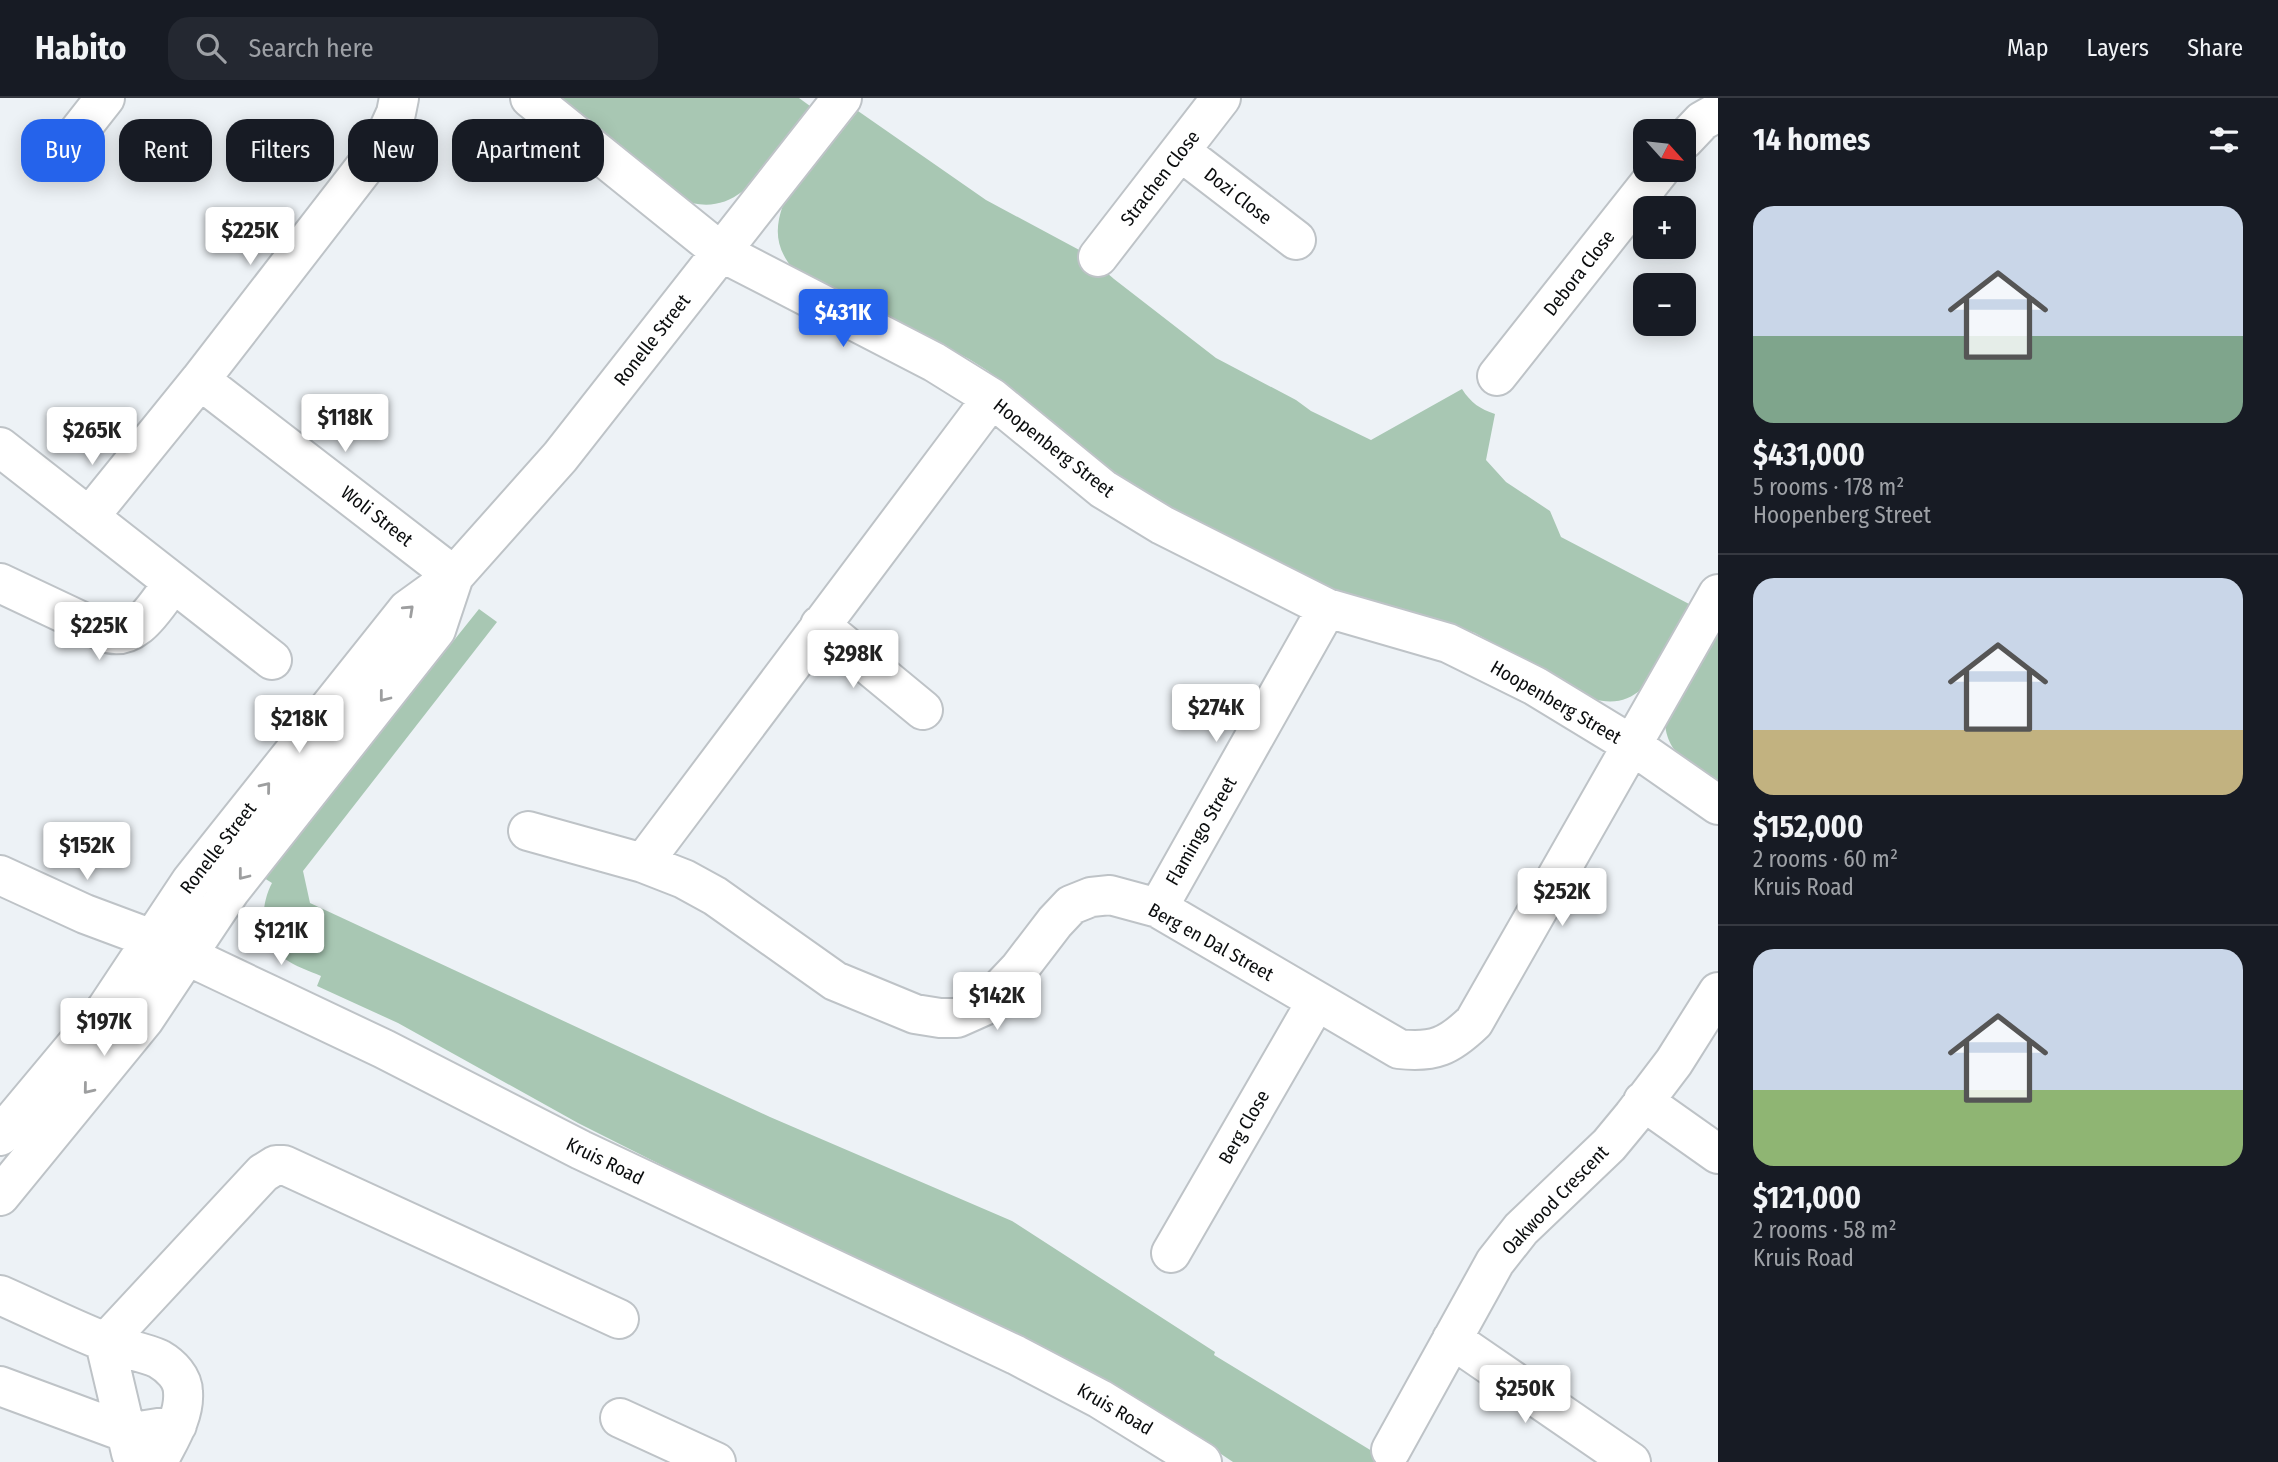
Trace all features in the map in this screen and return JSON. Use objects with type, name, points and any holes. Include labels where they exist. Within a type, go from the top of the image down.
[{"type":"street","points":[[88,119],[105,98]]},
{"type":"street","points":[[89,517],[200,380],[381,146],[396,113],[399,98]]},
{"type":"street","name":"Hoopenberg Street","points":[[530,98],[722,252],[934,362],[992,398],[1103,489],[1162,525],[1327,608],[1448,643],[1535,685],[1632,745],[1718,805]]},
{"type":"street","name":"Ronelle Street","points":[[0,1136],[106,1009],[191,881],[407,610],[454,576],[560,457],[842,98]]},
{"type":"street","name":"Strachen Close","points":[[1098,257],[1222,98]]},
{"type":"street","points":[[1696,127],[1718,112]]},
{"type":"street","name":"Dozi Close","points":[[1180,151],[1296,240]]},
{"type":"street","name":"Debora Close","points":[[1497,376],[1651,182]]},
{"type":"street","name":"Woli Street","points":[[200,380],[454,576]]},
{"type":"street","points":[[643,863],[992,398]]},
{"type":"street","points":[[0,447],[272,660]]},
{"type":"street","name":"Ronelle Street","points":[[0,1196],[144,1020],[230,891],[436,630],[454,576]]},
{"type":"street","points":[[0,583],[104,632],[120,636],[135,629],[173,583]]},
{"type":"street","points":[[1632,745],[1718,594]]},
{"type":"street","name":"Flamingo Street","points":[[1158,908],[1327,608]]},
{"type":"street","points":[[820,625],[923,710]]},
{"type":"street","name":"Berg en Dal Street","points":[[528,831],[643,863],[684,878],[715,896],[835,981],[915,1014],[957,1018],[984,1006],[1072,905],[1091,897],[1110,895],[1158,908],[1399,1049],[1433,1049],[1456,1040],[1474,1023],[1632,745]]},
{"type":"street","name":"Kruis Road","points":[[0,875],[85,914],[187,955],[384,1049],[581,1150],[1016,1355],[1101,1399],[1202,1462]]},
{"type":"street","name":"Oakwood Crescent","points":[[1391,1450],[1495,1262],[1512,1240],[1609,1145],[1674,1062],[1718,992]]},
{"type":"street","name":"Berg Close","points":[[1171,1253],[1317,1002]]},
{"type":"street","points":[[1643,1101],[1718,1154]]},
{"type":"street","points":[[105,1343],[263,1173],[276,1165],[284,1165],[619,1318]]},
{"type":"street","points":[[0,1295],[105,1343],[158,1359],[172,1369],[180,1380],[183,1392],[177,1425],[158,1462]]},
{"type":"street","points":[[1452,1339],[1631,1462]]},
{"type":"street","points":[[105,1343],[130,1448]]},
{"type":"street","points":[[0,1386],[130,1448]]},
{"type":"street","points":[[620,1419],[716,1462]]},
{"type":"street","points":[[130,1448],[177,1425]]},
{"type":"green space","points":[[550,98],[799,98],[810,106],[743,191],[720,203],[704,205],[678,199],[604,141],[604,119],[577,119]]},
{"type":"green space","points":[[858,111],[986,200],[1083,252],[1216,358],[1296,400],[1311,411],[1371,440],[1462,389],[1476,405],[1495,414],[1486,460],[1506,482],[1550,511],[1561,537],[1691,605],[1643,688],[1619,701],[1592,699],[1475,633],[1450,624],[1353,600],[1128,489],[988,371],[794,270],[783,254],[778,239],[778,223],[783,205]]},
{"type":"green space","points":[[479,609],[497,622],[303,871],[310,903],[770,1117],[1012,1221],[1215,1352],[1214,1355],[1390,1462],[1233,1462],[1179,1426],[578,1123],[398,1023],[317,986],[321,976],[285,959],[266,933],[265,903],[272,883],[264,878]]},
{"type":"green space","points":[[1718,625],[1718,784],[1676,752],[1665,723]]}]
